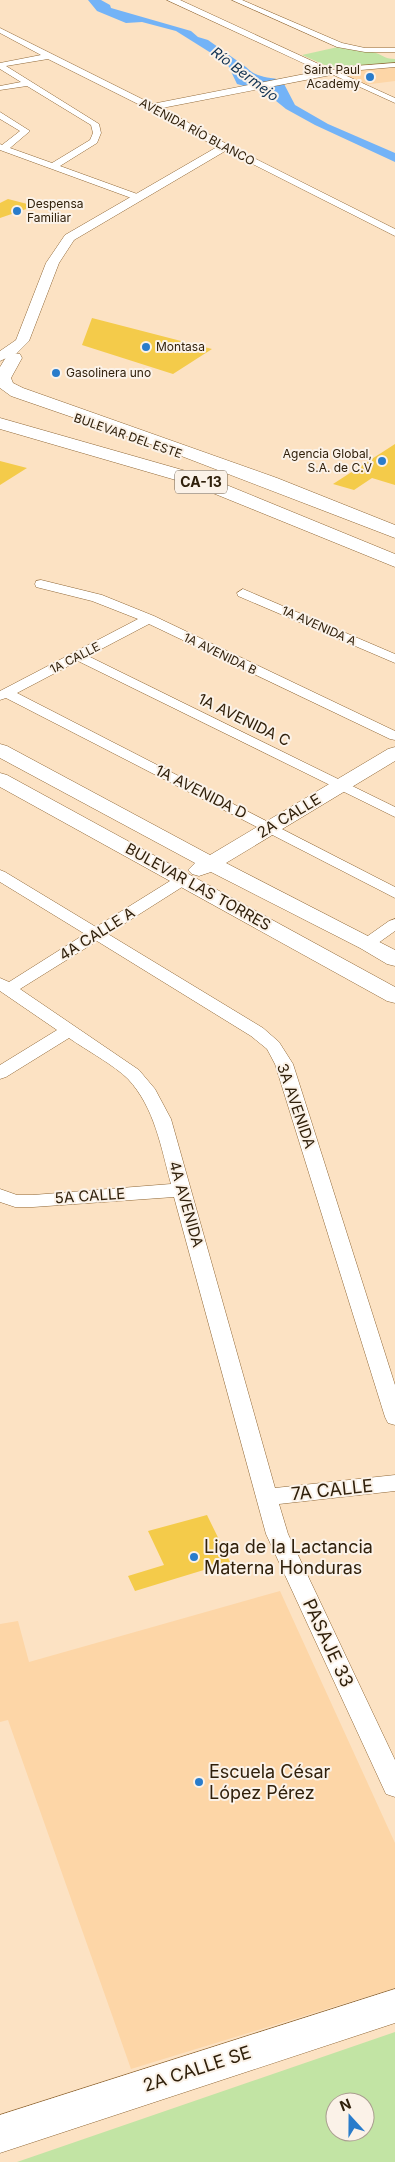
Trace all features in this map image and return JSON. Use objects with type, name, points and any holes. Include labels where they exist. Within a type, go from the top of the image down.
[{"type":"highway","points":[[24,337],[4,358],[11,365],[2,378],[7,386],[17,392],[254,476],[395,532]]},
{"type":"highway","name":"BULEVAR DEL ESTE","points":[[0,394],[131,436],[285,492],[395,537]]},
{"type":"highway","points":[[0,418],[116,453],[167,472]]},
{"type":"highway","name":"BULEVAR DEL ESTE","points":[[0,422],[200,482],[395,561]]},
{"type":"street","points":[[172,0],[395,101]]},
{"type":"street","points":[[236,0],[340,45],[365,50],[395,50]]},
{"type":"street","name":"AVENIDA RÍO BLANCO","points":[[0,30],[395,234]]},
{"type":"street","points":[[0,65],[49,56]]},
{"type":"street","points":[[0,65],[95,124],[98,133],[94,141],[54,166]]},
{"type":"street","points":[[150,107],[306,78],[342,69],[395,65]]},
{"type":"street","points":[[0,88],[29,83]]},
{"type":"street","points":[[0,115],[26,131],[2,147]]},
{"type":"street","points":[[2,147],[137,197]]},
{"type":"street","points":[[24,337],[56,254],[72,234],[226,147]]},
{"type":"street","points":[[4,358],[33,344],[82,235],[80,231]]},
{"type":"street","name":"1A AVENIDA B","points":[[41,584],[97,598],[149,619],[395,736]]},
{"type":"street","name":"1A AVENIDA A","points":[[243,593],[395,659]]},
{"type":"street","name":"1A CALLE","points":[[3,694],[149,619]]},
{"type":"street","name":"1A AVENIDA C","points":[[78,656],[395,813]]},
{"type":"street","name":"1A AVENIDA D","points":[[3,694],[270,827],[395,893]]},
{"type":"street","name":"BULEVAR LAS TORRES","points":[[0,750],[210,863],[368,943],[395,959]]},
{"type":"street","name":"2A CALLE","points":[[184,879],[395,753]]},
{"type":"street","name":"BULEVAR LAS TORRES","points":[[0,779],[395,996]]},
{"type":"street","name":"3A AVENIDA","points":[[0,876],[98,933],[257,1032],[273,1046],[284,1064],[395,1417]]},
{"type":"street","name":"4A CALLE A","points":[[5,986],[98,933],[184,879]]},
{"type":"street","points":[[368,943],[395,924]]},
{"type":"street","name":"4A AVENIDA","points":[[5,986],[134,1074],[149,1093],[162,1119],[268,1497]]},
{"type":"street","points":[[0,1073],[70,1030]]},
{"type":"street","name":"5A CALLE","points":[[0,1194],[15,1200],[33,1201],[182,1190]]},
{"type":"street","name":"7A CALLE","points":[[268,1497],[395,1483]]},
{"type":"street","name":"PASAJE 33","points":[[268,1497],[277,1534],[395,1786]]},
{"type":"street","name":"2A CALLE SE","points":[[0,2134],[395,2006]]},
{"type":"shaded area","name":"Saint Paul Academy","points":[[395,66],[395,81],[363,85],[337,73],[345,70]]},
{"type":"shaded area","name":"Escuela César López Pérez","points":[[280,1591],[395,1843],[395,1988],[131,2069],[8,1720],[0,1722],[0,1624],[18,1621],[29,1662]]},
{"type":"green space","points":[[338,47],[376,53],[395,59],[395,63],[334,67],[327,66],[302,55]]},
{"type":"green space","points":[[395,2032],[395,2162],[17,2162]]},
{"type":"water","name":"Río Bermejo","points":[[88,0],[101,0],[110,5],[111,8],[191,31],[198,37],[208,40],[250,71],[262,76],[282,80],[295,105],[328,124],[395,153],[395,162],[315,125],[286,109],[265,92],[237,84],[227,63],[176,31],[142,22],[126,23],[97,11]]},
{"type":"building","name":"Despensa Familiar","points":[[8,199],[35,206],[0,218],[0,203]]},
{"type":"building","name":"Montasa","points":[[92,318],[212,349],[173,374],[82,345]]},
{"type":"building","name":"Agencia Global, S.A. de C.V","points":[[395,444],[395,485],[372,478],[354,490],[333,484]]},
{"type":"building","points":[[0,461],[27,468],[0,485]]},
{"type":"building","name":"Liga de la Lactancia Materna Honduras","points":[[207,1515],[230,1562],[135,1591],[128,1576],[164,1565],[148,1531]]},
{"type":"place","name":"Saint Paul Academy","points":[[370,77]]},
{"type":"place","name":"Despensa Familiar","points":[[17,211]]},
{"type":"place","name":"Montasa","points":[[146,347]]},
{"type":"place","name":"Gasolinera uno","points":[[56,373]]},
{"type":"place","name":"Agencia Global, S.A. de C.V","points":[[382,461]]},
{"type":"place","name":"Liga de la Lactancia Materna Honduras","points":[[194,1557]]},
{"type":"place","name":"Escuela César López Pérez","points":[[199,1782]]}]
